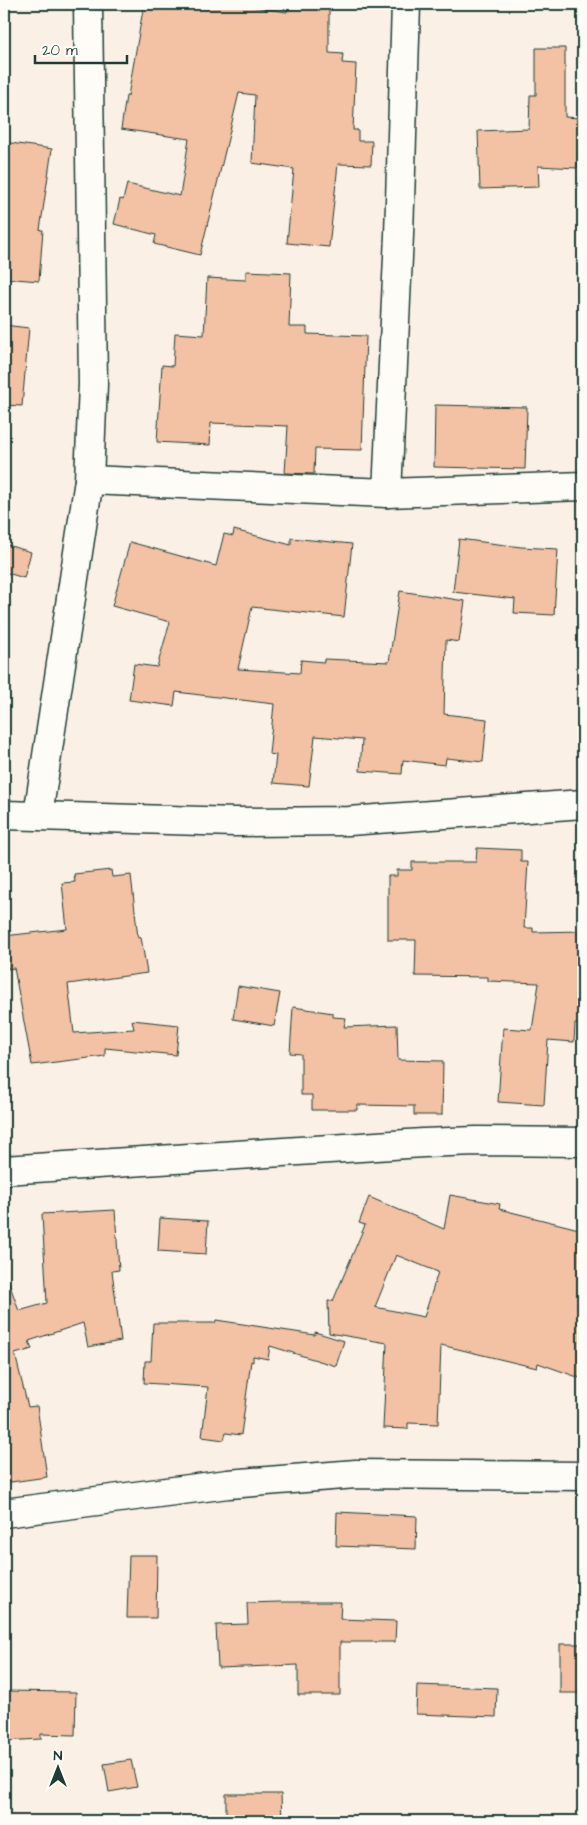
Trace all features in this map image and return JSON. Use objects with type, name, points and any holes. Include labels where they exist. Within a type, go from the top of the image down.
[{"type":"street","points":[[38,815],[89,480],[93,375],[88,4]]},
{"type":"street","points":[[387,493],[399,226],[406,4]]},
{"type":"street","points":[[89,480],[387,493],[583,486]]},
{"type":"street","points":[[4,815],[197,822],[349,821],[583,804]]},
{"type":"street","points":[[4,1170],[423,1143],[476,1141],[583,1142]]},
{"type":"street","points":[[4,1514],[219,1485],[356,1474],[583,1476]]},
{"type":"building","points":[[144,4],[235,4],[287,12],[287,4],[329,4],[329,53],[343,54],[342,63],[356,64],[353,130],[358,130],[358,141],[372,141],[371,165],[338,164],[329,247],[287,243],[294,169],[252,163],[255,95],[239,93],[200,255],[154,244],[156,235],[114,224],[120,199],[123,200],[127,184],[180,196],[189,139],[121,129]]},
{"type":"building","points":[[536,48],[565,48],[565,117],[580,118],[577,168],[538,166],[539,187],[480,189],[478,131],[529,129],[530,95],[536,95]]},
{"type":"building","points":[[4,142],[52,149],[40,230],[43,230],[39,281],[4,278],[4,237],[8,193],[4,192]]},
{"type":"building","points":[[246,271],[291,273],[289,327],[307,327],[307,334],[366,336],[362,450],[315,449],[314,474],[285,473],[288,426],[211,423],[210,445],[157,442],[162,365],[173,366],[175,333],[204,335],[207,278],[246,280]]},
{"type":"building","points":[[4,325],[29,328],[22,406],[4,405]]},
{"type":"building","points":[[435,405],[527,407],[525,469],[434,467]]},
{"type":"building","points":[[234,530],[291,545],[291,538],[352,544],[344,617],[252,607],[238,669],[300,673],[301,660],[324,662],[324,659],[389,662],[400,591],[465,601],[459,642],[446,640],[444,714],[487,719],[483,762],[446,758],[445,765],[403,760],[402,774],[360,771],[362,740],[315,736],[309,786],[273,783],[276,755],[269,754],[274,704],[176,692],[174,706],[129,700],[134,664],[157,667],[170,622],[112,606],[130,542],[216,566],[224,534],[233,536]]},
{"type":"building","points":[[459,539],[521,547],[558,549],[554,615],[514,613],[515,599],[453,592]]},
{"type":"building","points":[[4,544],[31,552],[24,578],[4,572]]},
{"type":"building","points":[[477,848],[521,850],[521,862],[528,862],[524,928],[533,928],[533,932],[583,931],[583,1024],[575,1024],[574,1042],[548,1040],[544,1105],[498,1102],[503,1028],[532,1030],[539,983],[488,981],[488,977],[415,976],[416,940],[388,940],[388,876],[397,876],[397,870],[412,870],[412,862],[476,862]]},
{"type":"building","points":[[111,870],[112,877],[131,875],[138,938],[141,937],[147,973],[68,984],[74,1033],[134,1029],[132,1020],[179,1025],[176,1055],[105,1048],[105,1056],[32,1065],[14,968],[8,969],[4,936],[67,929],[62,883],[75,882],[74,874]]},
{"type":"building","points":[[238,986],[280,993],[274,1026],[233,1019]]},
{"type":"building","points":[[293,1007],[333,1013],[333,1017],[346,1018],[344,1027],[397,1025],[398,1060],[443,1061],[442,1115],[414,1115],[414,1106],[357,1105],[357,1110],[312,1110],[312,1095],[301,1095],[301,1054],[290,1053]]},
{"type":"building","points":[[450,1195],[500,1204],[499,1209],[583,1230],[583,1379],[538,1363],[537,1368],[441,1345],[438,1424],[408,1423],[408,1429],[383,1428],[387,1343],[329,1333],[328,1301],[333,1301],[365,1225],[359,1223],[369,1197],[444,1229]],"holes":[[[396,1255],[438,1272],[424,1317],[375,1307]]]},
{"type":"building","points":[[115,1210],[119,1270],[112,1271],[121,1341],[88,1347],[83,1323],[29,1341],[32,1349],[15,1354],[28,1407],[37,1406],[47,1477],[4,1483],[4,1281],[8,1280],[19,1311],[47,1303],[42,1214]]},
{"type":"building","points":[[160,1218],[208,1221],[206,1254],[158,1251]]},
{"type":"building","points":[[216,1320],[315,1335],[315,1332],[344,1341],[336,1366],[270,1346],[268,1359],[253,1356],[241,1435],[226,1433],[224,1440],[202,1437],[208,1387],[144,1383],[145,1361],[151,1361],[153,1323],[215,1323]]},
{"type":"building","points":[[337,1512],[417,1516],[416,1549],[336,1546]]},
{"type":"building","points":[[129,1555],[157,1555],[156,1618],[127,1618]]},
{"type":"building","points":[[341,1602],[340,1619],[396,1621],[395,1642],[340,1642],[340,1695],[298,1695],[298,1665],[218,1668],[216,1625],[248,1624],[247,1603]]},
{"type":"building","points":[[560,1644],[583,1644],[583,1693],[560,1693]]},
{"type":"building","points":[[417,1685],[497,1688],[496,1717],[416,1714]]},
{"type":"building","points":[[4,1691],[76,1692],[75,1735],[41,1734],[41,1739],[4,1741]]},
{"type":"building","points":[[131,1760],[137,1787],[109,1792],[104,1764]]},
{"type":"building","points":[[226,1794],[281,1794],[282,1821],[226,1821]]}]
